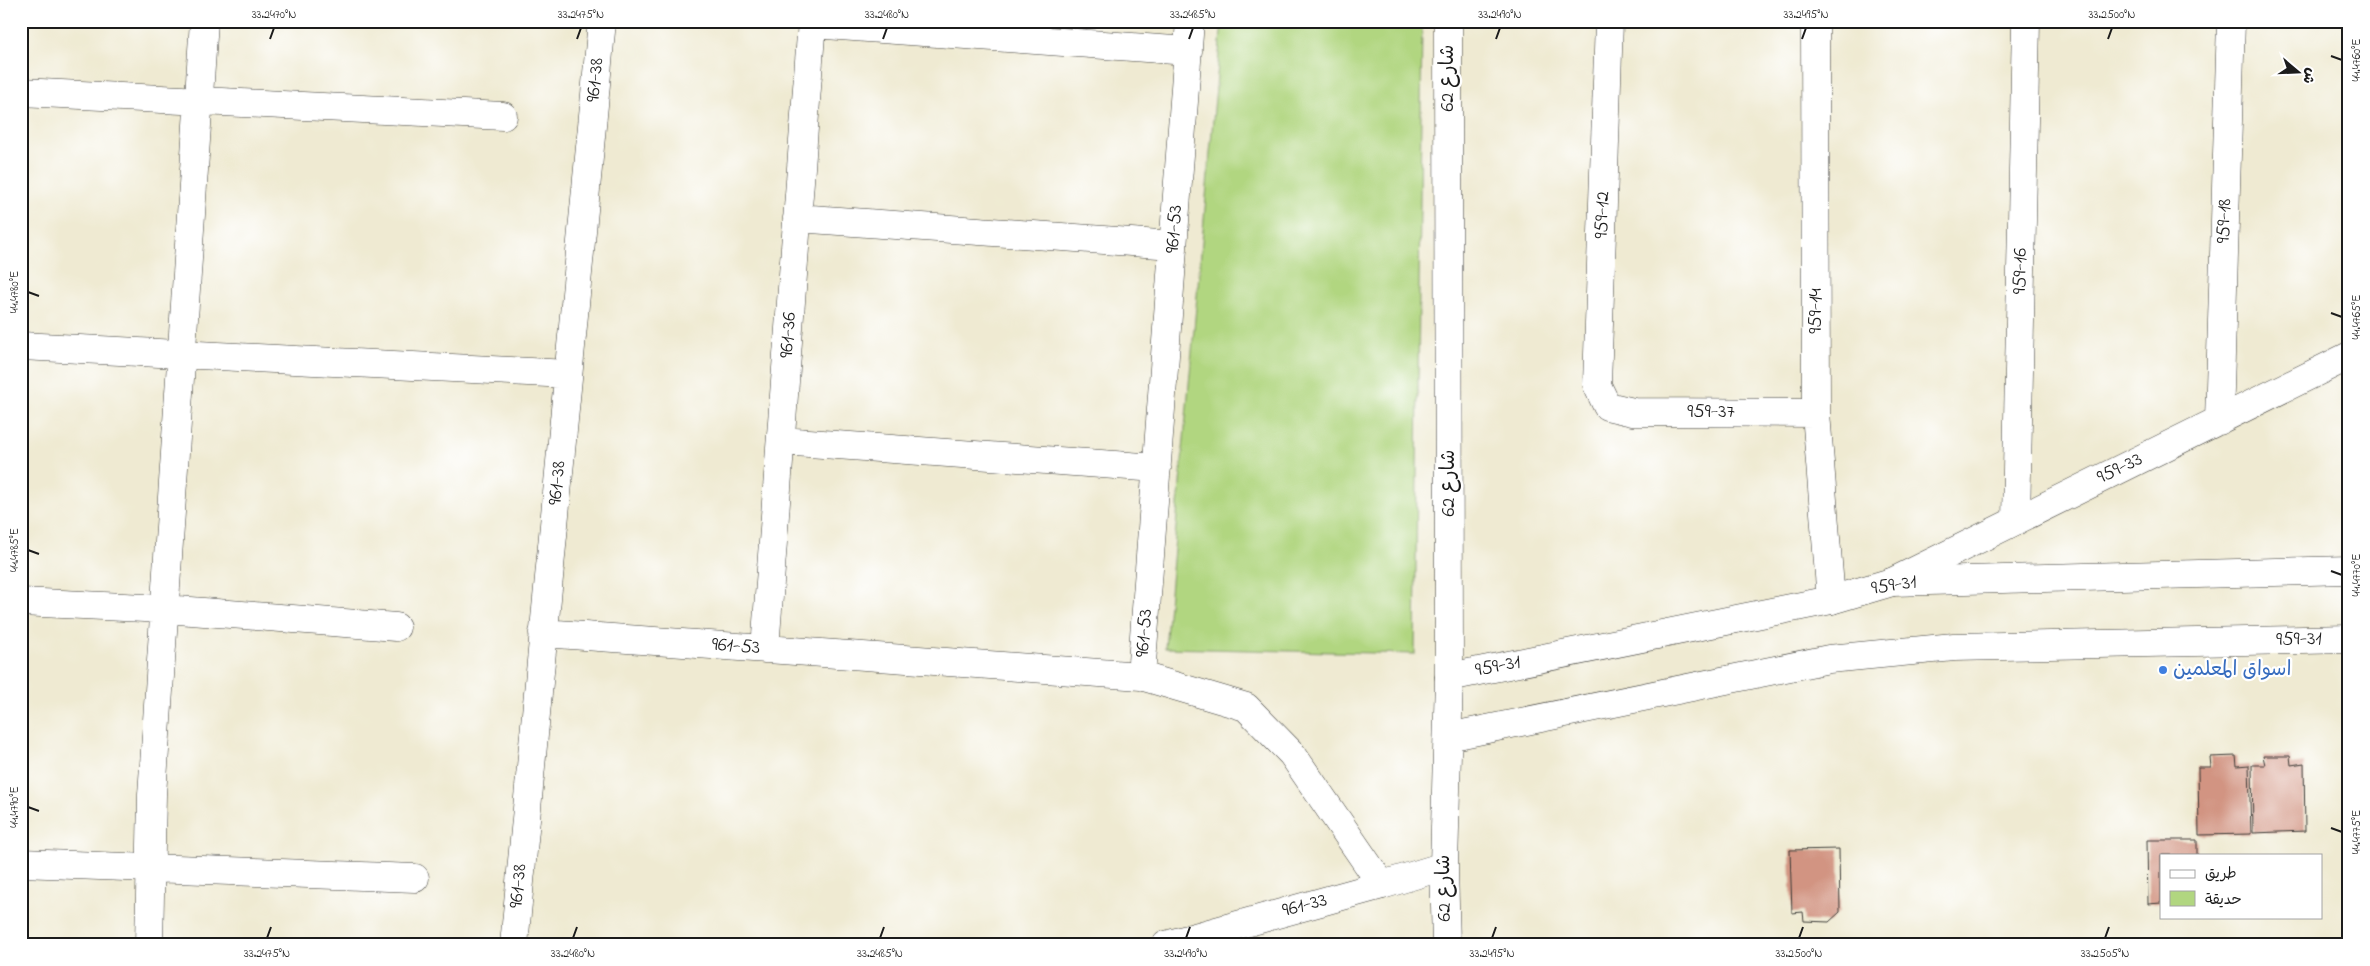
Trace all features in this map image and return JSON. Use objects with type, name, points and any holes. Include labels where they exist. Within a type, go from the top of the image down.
[{"type":"street","points":[[149,945],[152,795],[204,21]]},
{"type":"street","name":"961-38","points":[[514,945],[602,21]]},
{"type":"street","name":"961-53","points":[[543,633],[1141,676],[1190,21]]},
{"type":"street","name":"شارع 62","points":[[1446,945],[1444,866],[1449,677],[1448,21]]},
{"type":"street","name":"959-12","points":[[1606,406],[1597,385],[1609,21]]},
{"type":"street","name":"959-14","points":[[1816,21],[1816,413],[1831,600]]},
{"type":"street","name":"959-16","points":[[2016,520],[2026,21]]},
{"type":"street","name":"959-18","points":[[2219,420],[2231,21]]},
{"type":"street","points":[[812,23],[1188,51]]},
{"type":"street","name":"961-36","points":[[765,650],[812,23]]},
{"type":"street","points":[[21,92],[502,116]]},
{"type":"street","points":[[797,218],[1174,245]]},
{"type":"street","points":[[21,346],[568,374]]},
{"type":"street","name":"959-33","points":[[1892,582],[2349,356]]},
{"type":"street","name":"959-37","points":[[1606,406],[1633,412],[1816,413]]},
{"type":"street","points":[[781,441],[1157,468]]},
{"type":"street","name":"959-31","points":[[1449,677],[1831,600],[1892,582],[2349,570]]},
{"type":"street","points":[[21,602],[165,609],[396,627]]},
{"type":"street","name":"959-31","points":[[1448,737],[1829,659],[1954,647],[2349,639]]},
{"type":"street","points":[[1141,676],[1246,707],[1292,754],[1382,885]]},
{"type":"street","points":[[21,864],[415,878]]},
{"type":"street","name":"961-33","points":[[1166,945],[1444,866]]},
{"type":"green space","points":[[1222,21],[1422,21],[1415,654],[1165,648]]},
{"type":"building","points":[[2236,756],[2237,766],[2249,765],[2251,834],[2199,835],[2198,767],[2211,767],[2210,757]]},
{"type":"building","points":[[2263,756],[2290,756],[2291,765],[2304,763],[2305,831],[2253,833],[2252,765],[2265,765]]},
{"type":"building","points":[[2147,840],[2197,840],[2197,854],[2160,854],[2160,903],[2148,904]]},
{"type":"building","points":[[1839,849],[1840,912],[1829,922],[1804,921],[1803,912],[1792,913],[1790,850]]},
{"type":"place","name":"اسواق المعلمين","points":[[2163,670]]}]
